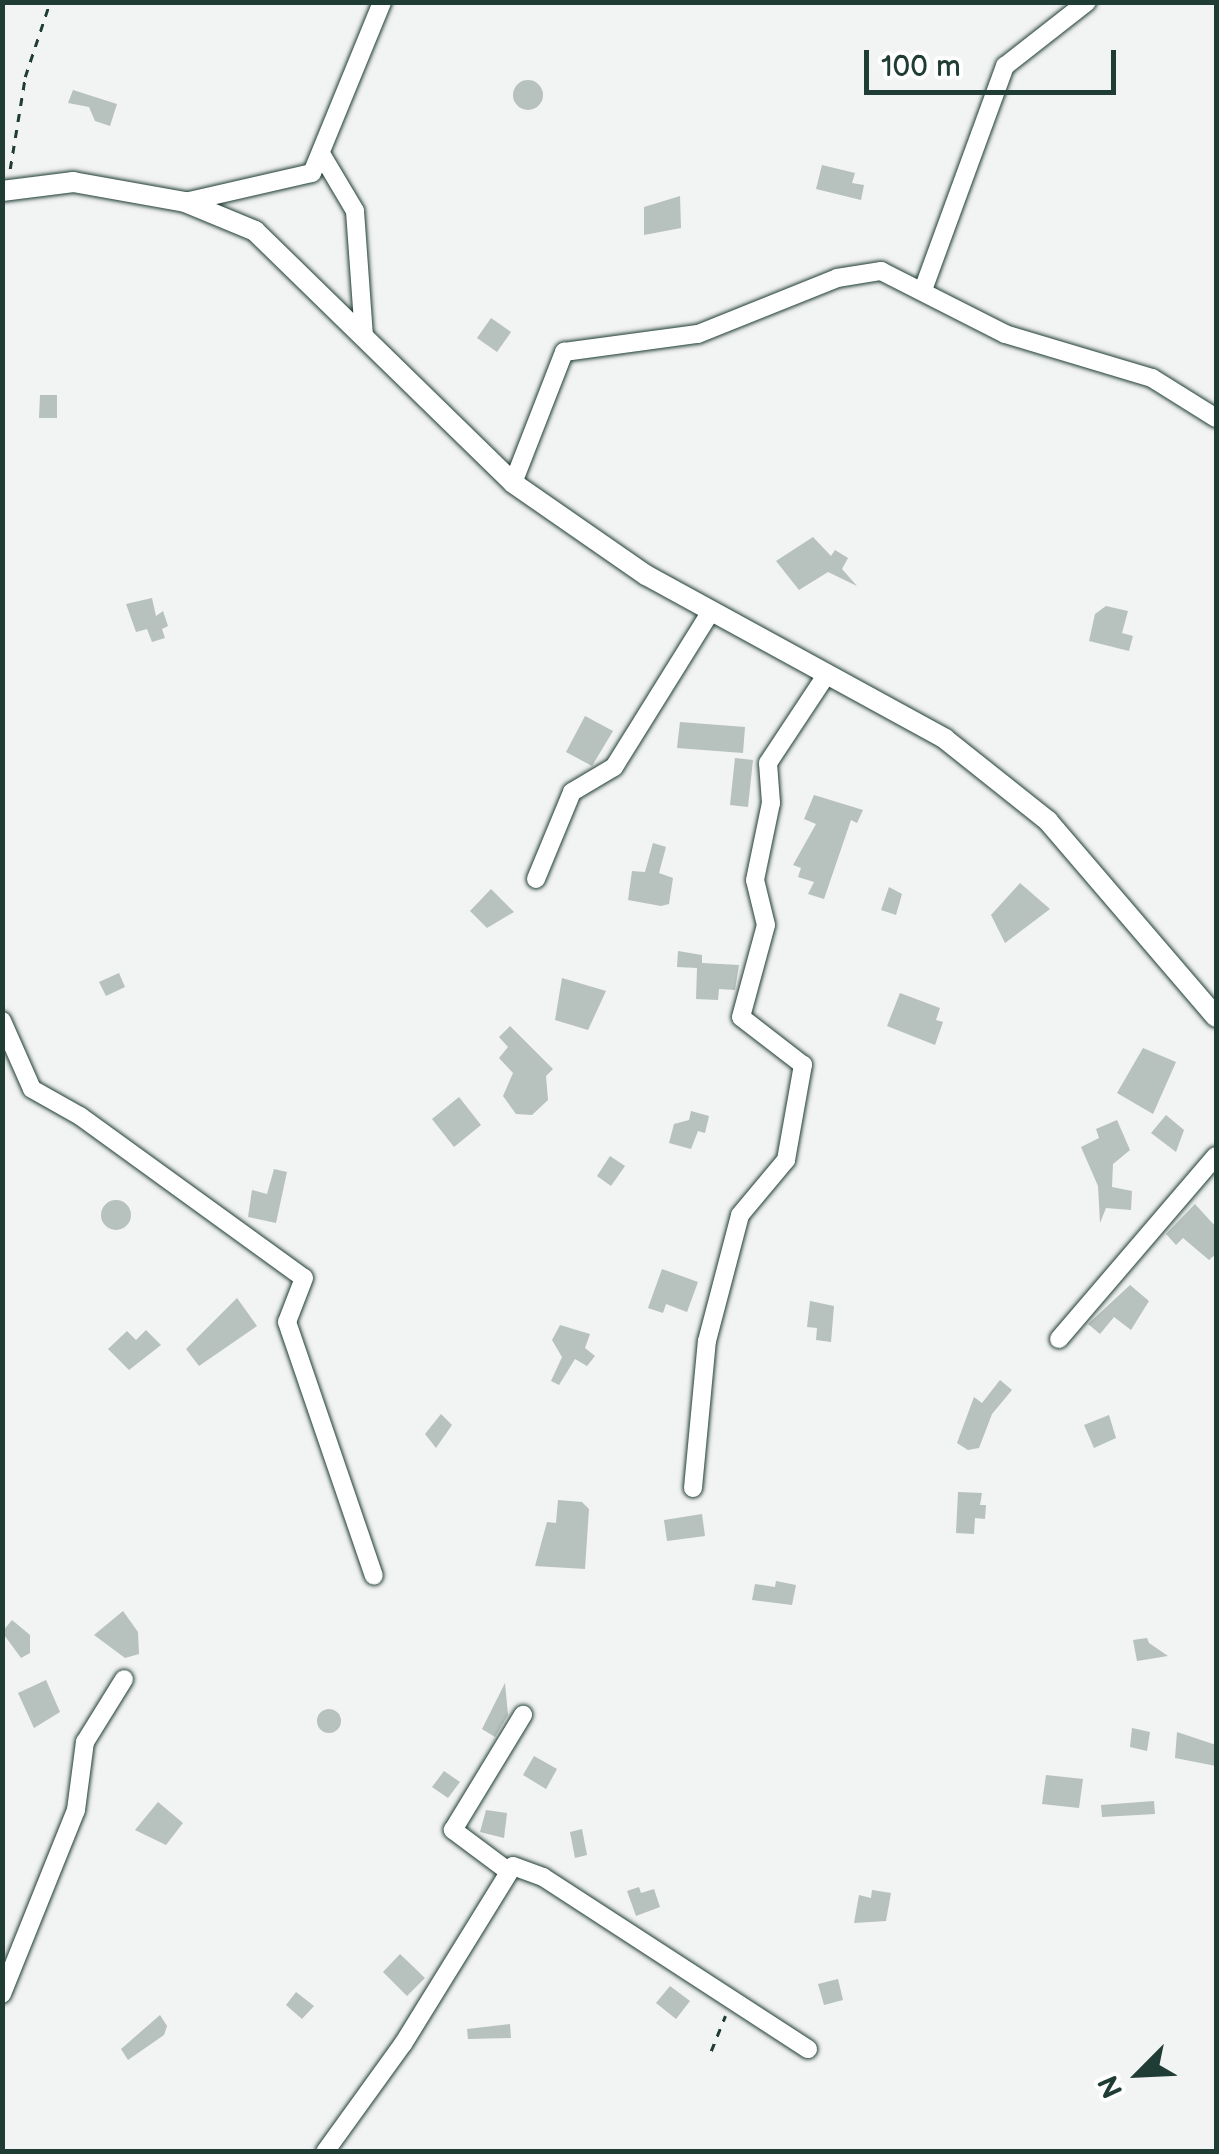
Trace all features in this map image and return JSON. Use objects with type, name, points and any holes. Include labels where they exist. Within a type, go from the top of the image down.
[{"type":"main road","points":[[4,191],[73,182],[185,202],[255,231],[514,482],[646,575],[945,739],[1048,821],[1216,1017]]},
{"type":"street","points":[[185,202],[312,173],[323,157],[382,2]]},
{"type":"street","points":[[922,290],[1005,66],[1087,2]]},
{"type":"street","points":[[323,157],[355,211],[364,338]]},
{"type":"street","points":[[514,482],[564,352],[698,334],[837,278],[881,271],[1005,334],[1152,378],[1216,418]]},
{"type":"street","points":[[536,879],[572,792],[614,767],[711,611]]},
{"type":"street","points":[[693,1488],[707,1341],[740,1216],[786,1160],[803,1065],[740,1017],[766,925],[755,880],[771,804],[768,764],[827,674]]},
{"type":"street","points":[[2,1021],[32,1090],[80,1116],[304,1278],[287,1322],[374,1576]]},
{"type":"street","points":[[1059,1339],[1216,1156]]},
{"type":"street","points":[[2,1994],[76,1810],[86,1742],[124,1678]]},
{"type":"street","points":[[508,1872],[453,1830],[523,1715]]},
{"type":"street","points":[[324,2152],[403,2044],[508,1872],[524,1868],[808,2049]]},
{"type":"path","points":[[4,191],[24,78],[50,2]]},
{"type":"path","points":[[711,2052],[732,2000]]},
{"type":"building","points":[[528,80],[542,89],[543,95],[534,109],[528,110],[514,101],[513,95],[522,81]]},
{"type":"building","points":[[73,90],[117,104],[110,126],[95,121],[89,107],[68,103]]},
{"type":"building","points":[[822,165],[855,173],[852,183],[864,185],[861,200],[816,189]]},
{"type":"building","points":[[680,196],[681,228],[644,235],[644,207]]},
{"type":"building","points":[[491,318],[511,332],[497,352],[477,338]]},
{"type":"building","points":[[40,395],[57,395],[57,418],[39,418]]},
{"type":"building","points":[[813,537],[831,556],[835,550],[848,558],[842,569],[857,586],[828,572],[799,590],[776,561]]},
{"type":"building","points":[[152,598],[156,616],[163,611],[168,626],[162,629],[165,638],[152,642],[147,629],[136,632],[126,604]]},
{"type":"building","points":[[1106,606],[1128,611],[1122,633],[1133,636],[1129,651],[1089,641],[1095,614]]},
{"type":"building","points":[[585,716],[613,731],[592,766],[566,752]]},
{"type":"building","points":[[680,722],[745,727],[743,753],[677,748]]},
{"type":"building","points":[[735,758],[753,760],[748,807],[730,805]]},
{"type":"building","points":[[814,795],[863,810],[857,823],[851,820],[824,899],[808,894],[814,882],[798,877],[801,868],[793,865],[816,824],[804,819]]},
{"type":"building","points":[[653,843],[666,847],[659,873],[673,878],[669,904],[661,906],[628,900],[632,871],[645,872]]},
{"type":"building","points":[[1020,883],[1050,909],[1005,943],[991,915]]},
{"type":"building","points":[[889,887],[902,894],[896,915],[881,910]]},
{"type":"building","points":[[491,889],[514,912],[487,928],[470,911]]},
{"type":"building","points":[[678,951],[702,955],[702,963],[739,965],[735,990],[719,989],[718,1000],[696,999],[697,968],[677,967]]},
{"type":"building","points":[[119,973],[125,987],[106,996],[99,982]]},
{"type":"building","points":[[562,978],[606,991],[588,1030],[555,1020]]},
{"type":"building","points":[[900,993],[940,1008],[936,1020],[943,1022],[935,1045],[887,1026]]},
{"type":"building","points":[[510,1026],[553,1069],[546,1076],[548,1100],[532,1115],[516,1114],[503,1096],[513,1073],[499,1058],[508,1047],[499,1037]]},
{"type":"building","points":[[1143,1048],[1176,1062],[1153,1114],[1117,1093]]},
{"type":"building","points":[[459,1097],[481,1125],[454,1147],[432,1119]]},
{"type":"building","points":[[691,1111],[709,1116],[705,1133],[698,1131],[691,1149],[669,1143],[674,1124],[689,1120]]},
{"type":"building","points":[[1166,1115],[1184,1130],[1176,1152],[1151,1133]]},
{"type":"building","points":[[1117,1120],[1130,1150],[1113,1164],[1112,1187],[1132,1191],[1131,1210],[1106,1208],[1100,1223],[1098,1186],[1081,1147],[1099,1138],[1096,1129]]},
{"type":"building","points":[[610,1156],[625,1166],[611,1186],[597,1176]]},
{"type":"building","points":[[274,1169],[287,1172],[276,1223],[248,1217],[252,1190],[267,1194]]},
{"type":"building","points":[[116,1200],[127,1204],[131,1215],[127,1226],[116,1230],[105,1226],[101,1215],[105,1204]]},
{"type":"building","points":[[1195,1204],[1216,1227],[1216,1254],[1209,1260],[1183,1238],[1176,1245],[1166,1234]]},
{"type":"building","points":[[662,1269],[698,1282],[687,1312],[666,1304],[663,1313],[648,1308]]},
{"type":"building","points":[[1130,1285],[1149,1301],[1131,1330],[1114,1317],[1100,1334],[1088,1324]]},
{"type":"building","points":[[237,1298],[257,1326],[199,1366],[186,1349]]},
{"type":"building","points":[[810,1301],[834,1306],[831,1342],[816,1340],[817,1328],[807,1327]]},
{"type":"building","points":[[560,1325],[590,1334],[585,1348],[595,1356],[587,1366],[575,1359],[559,1385],[551,1381],[562,1357],[552,1340]]},
{"type":"building","points":[[146,1330],[161,1345],[129,1370],[108,1349],[127,1331],[136,1340]]},
{"type":"building","points":[[1000,1380],[1012,1390],[992,1414],[979,1448],[968,1450],[957,1443],[974,1397],[982,1403]]},
{"type":"building","points":[[441,1414],[452,1425],[436,1448],[425,1434]]},
{"type":"building","points":[[1109,1415],[1116,1438],[1094,1448],[1084,1425]]},
{"type":"building","points":[[958,1492],[982,1493],[980,1505],[986,1505],[985,1519],[975,1518],[974,1534],[956,1533]]},
{"type":"building","points":[[558,1500],[582,1502],[589,1509],[585,1569],[535,1566],[547,1522],[556,1523]]},
{"type":"building","points":[[702,1514],[705,1536],[667,1541],[664,1520]]},
{"type":"building","points":[[776,1581],[796,1585],[792,1605],[752,1600],[755,1584],[775,1587]]},
{"type":"building","points":[[123,1611],[138,1632],[139,1654],[125,1658],[94,1635]]},
{"type":"building","points":[[12,1620],[30,1635],[30,1653],[21,1658],[2,1632]]},
{"type":"building","points":[[1147,1638],[1168,1656],[1137,1661],[1133,1640]]},
{"type":"building","points":[[46,1680],[60,1712],[34,1728],[18,1693]]},
{"type":"building","points":[[505,1683],[508,1715],[495,1737],[482,1729]]},
{"type":"building","points":[[329,1709],[341,1721],[329,1733],[317,1721]]},
{"type":"building","points":[[1132,1728],[1150,1732],[1147,1751],[1130,1747]]},
{"type":"building","points":[[1177,1732],[1216,1745],[1216,1766],[1175,1758]]},
{"type":"building","points":[[534,1756],[557,1769],[546,1789],[523,1775]]},
{"type":"building","points":[[444,1771],[460,1782],[448,1798],[432,1787]]},
{"type":"building","points":[[1046,1775],[1083,1779],[1079,1808],[1042,1804]]},
{"type":"building","points":[[1154,1801],[1155,1814],[1102,1817],[1101,1805]]},
{"type":"building","points":[[158,1802],[183,1823],[166,1845],[135,1830]]},
{"type":"building","points":[[486,1810],[507,1813],[504,1838],[480,1832]]},
{"type":"building","points":[[582,1829],[587,1855],[575,1858],[570,1832]]},
{"type":"building","points":[[639,1887],[641,1893],[654,1889],[660,1907],[636,1916],[627,1891]]},
{"type":"building","points":[[872,1890],[891,1893],[886,1921],[854,1923],[859,1895],[871,1898]]},
{"type":"building","points":[[400,1954],[425,1978],[407,1996],[383,1972]]},
{"type":"building","points":[[838,1979],[843,2000],[824,2005],[818,1984]]},
{"type":"building","points":[[670,1986],[690,2001],[676,2019],[656,2003]]},
{"type":"building","points":[[296,1992],[314,2006],[302,2019],[286,2005]]},
{"type":"building","points":[[160,2015],[167,2026],[164,2035],[128,2060],[121,2049]]},
{"type":"building","points":[[510,2024],[511,2038],[468,2039],[467,2029]]}]
